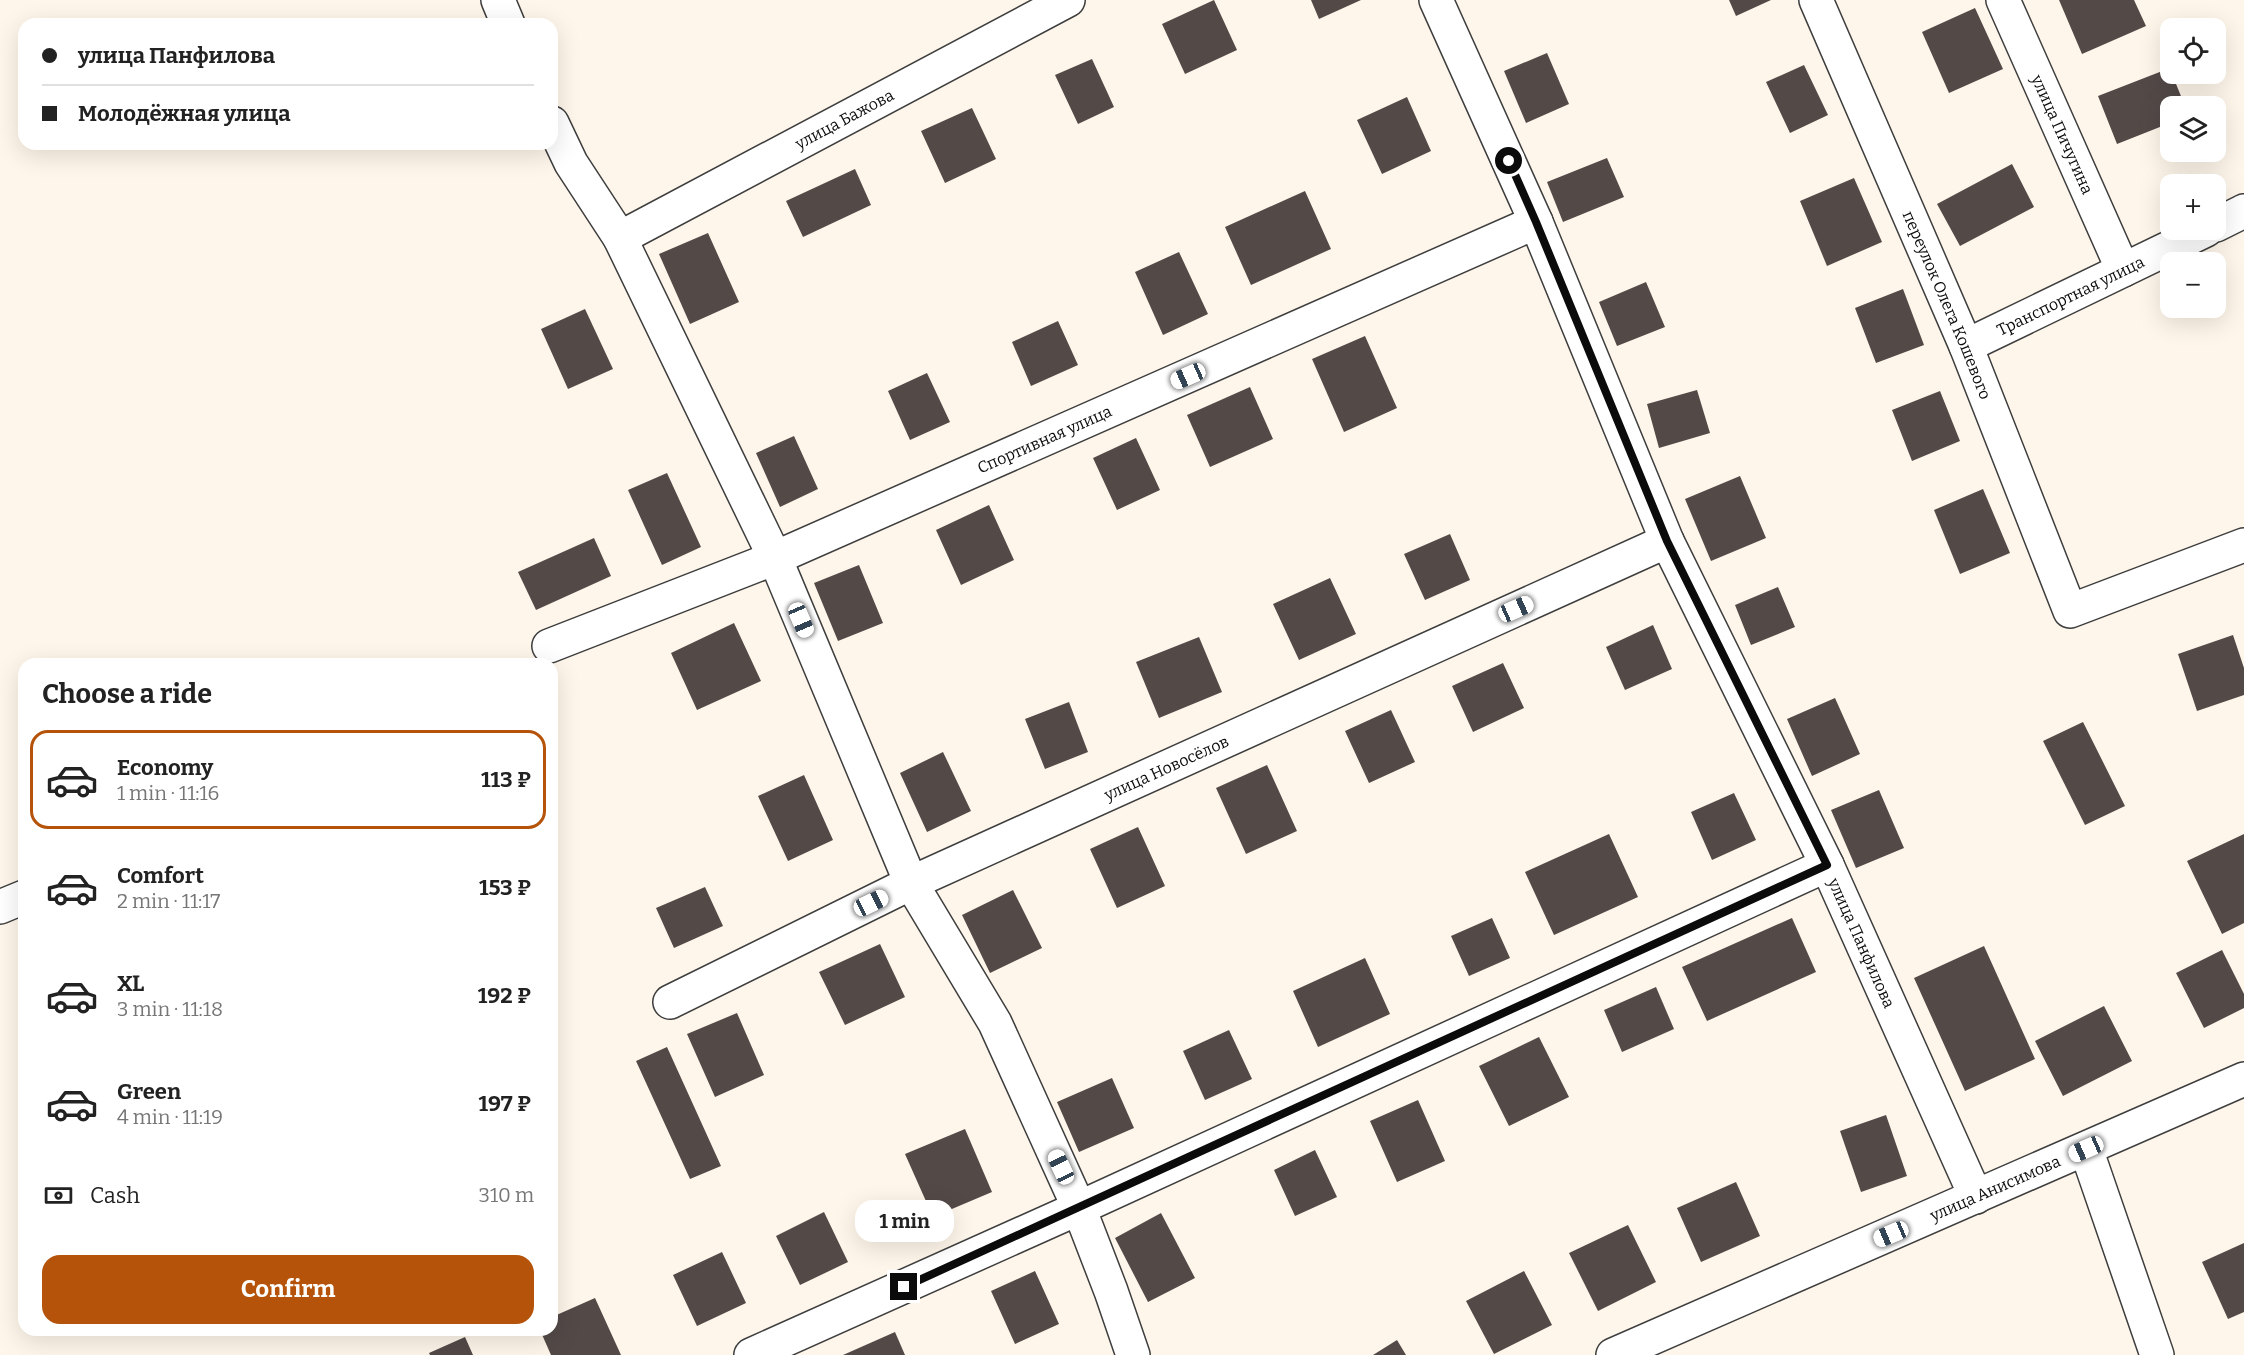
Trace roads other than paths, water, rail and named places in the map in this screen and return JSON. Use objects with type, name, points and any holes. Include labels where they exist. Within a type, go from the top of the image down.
[{"type":"street","points":[[498,0],[506,18]]},
{"type":"street","name":"улица Бажова","points":[[620,238],[1068,0]]},
{"type":"street","name":"улица Панфилова","points":[[1436,0],[1536,222],[1667,541],[1827,865],[1976,1197]]},
{"type":"street","name":"переулок Олега Кошевого","points":[[1816,0],[1966,346],[2070,611],[2244,545]]},
{"type":"street","name":"улица Пичугина","points":[[2003,0],[2123,270]]},
{"type":"street","points":[[558,136],[571,163],[620,238],[775,558],[911,883],[995,1023],[1079,1208],[1111,1291],[1132,1355]]},
{"type":"street","points":[[2226,220],[2244,211]]},
{"type":"street","name":"Спортивная улица","points":[[549,646],[775,558],[1536,222]]},
{"type":"street","name":"Транспортная улица","points":[[1966,346],[2185,240]]},
{"type":"street","name":"улица Новосёлов","points":[[670,1002],[911,883],[1667,541]]},
{"type":"street","points":[[751,1355],[1079,1208],[1827,865]]},
{"type":"street","points":[[0,907],[18,900]]},
{"type":"street","name":"улица Анисимова","points":[[1613,1355],[2244,1079]]},
{"type":"street","points":[[2086,1149],[2157,1355]]}]
